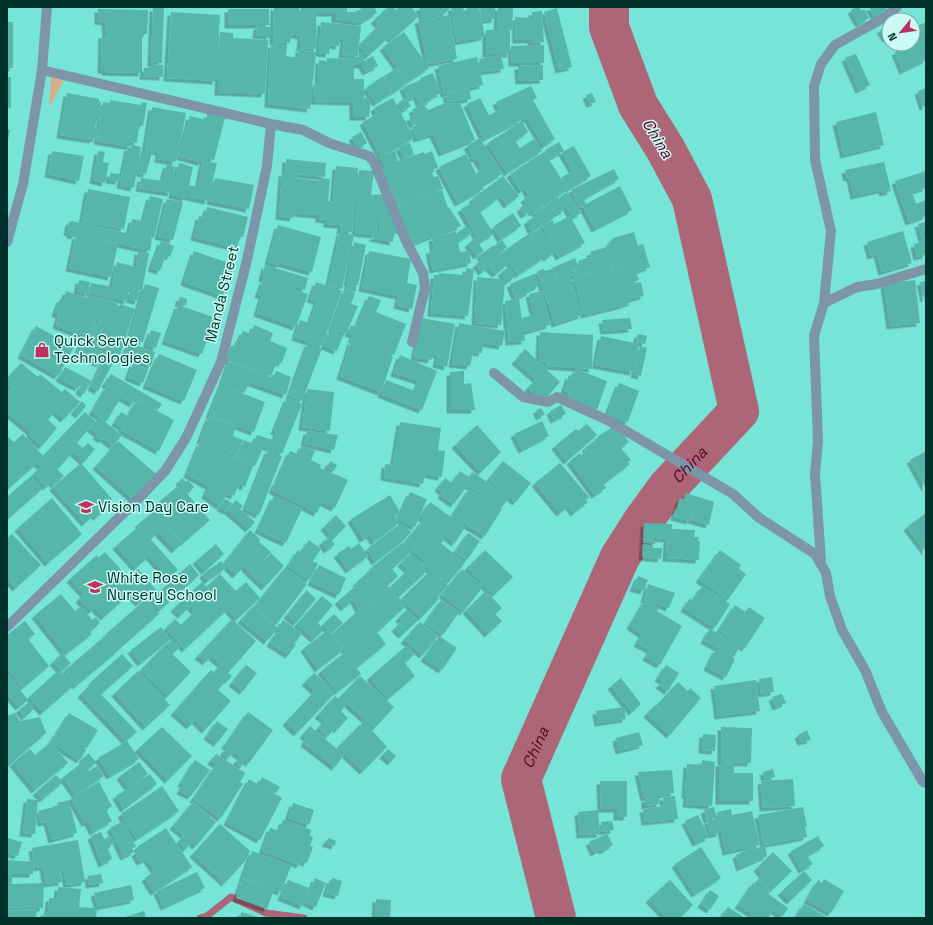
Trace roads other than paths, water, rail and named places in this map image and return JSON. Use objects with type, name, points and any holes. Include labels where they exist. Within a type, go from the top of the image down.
[{"type":"street","points":[[7,242],[23,184],[42,70],[47,7]]},
{"type":"street","points":[[821,562],[815,474],[818,441],[814,336],[824,303],[831,231],[815,160],[814,86],[821,64],[835,45],[887,16],[897,7]]},
{"type":"street","points":[[42,70],[270,124],[303,130],[329,143],[369,156],[374,162],[406,241],[423,273],[425,288],[412,342]]},
{"type":"street","name":"Manda Street","points":[[7,627],[142,496],[165,471],[186,438],[221,362],[247,260],[265,174],[270,124]]},
{"type":"street","points":[[824,303],[857,287],[877,284],[926,269]]},
{"type":"street","points":[[494,373],[524,397],[548,402],[557,397],[609,421],[733,494],[758,517],[815,554],[826,573],[830,596],[842,630],[865,670],[882,712],[923,782],[926,783]]},
{"type":"waterway","name":"China","points":[[556,918],[521,779],[620,557],[643,521],[667,488],[739,411],[692,199],[666,150],[638,105],[609,27],[609,7]]},
{"type":"waterway","points":[[200,918],[207,916],[231,897],[266,913],[304,918]]},
{"type":"place","name":"Quick Serve Technologies","points":[[42,350]]},
{"type":"place","name":"Vision Day Care","points":[[86,507]]},
{"type":"place","name":"White Rose Nursery School","points":[[95,587]]}]
